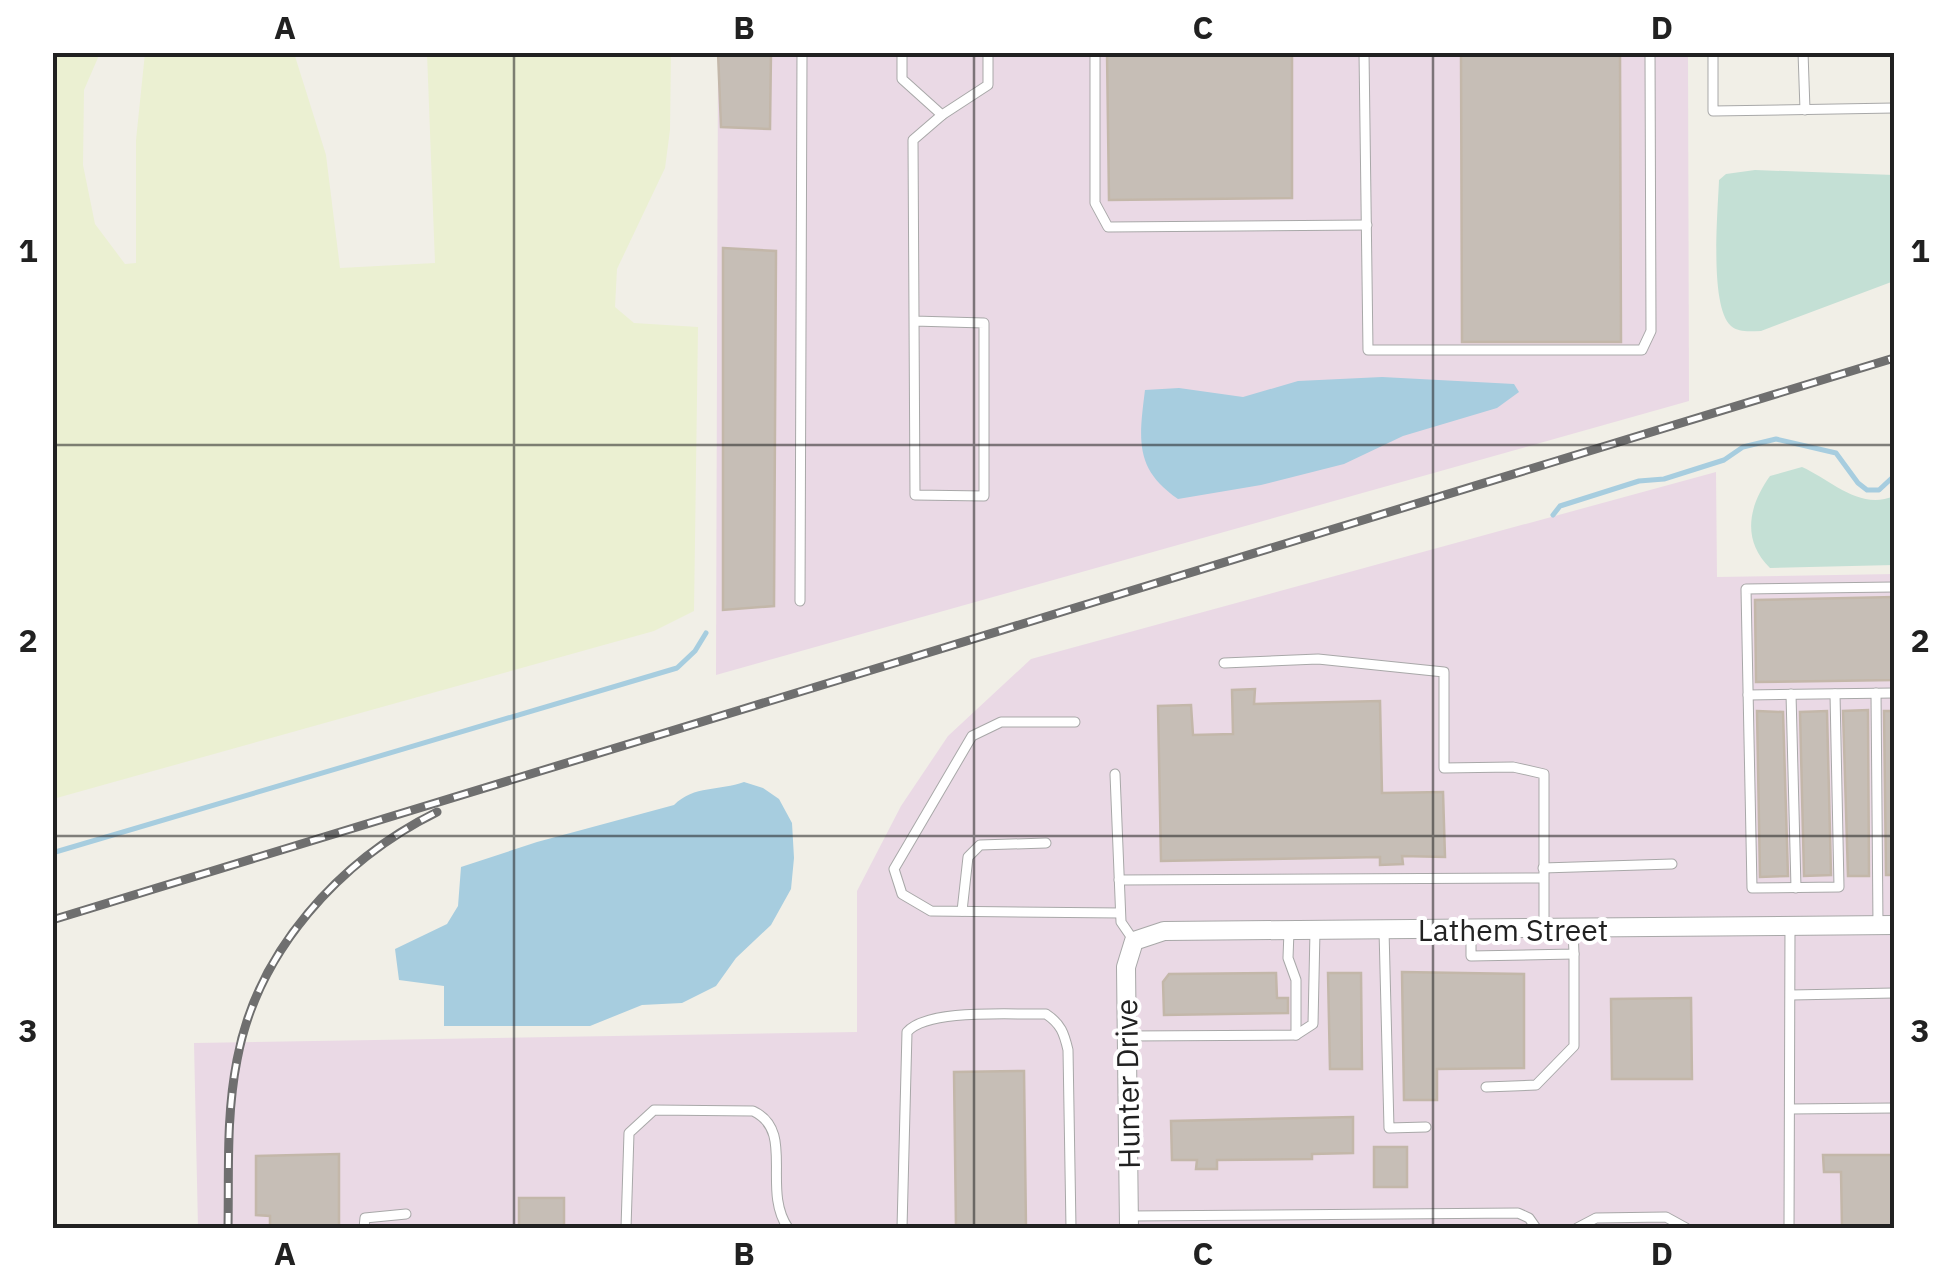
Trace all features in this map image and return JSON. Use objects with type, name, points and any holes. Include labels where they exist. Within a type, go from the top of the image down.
[{"type":"street","name":"Lathem Street","points":[[1134,941],[1164,932],[1886,926]]},
{"type":"street","name":"Hunter Drive","points":[[1129,1222],[1126,967],[1134,941]]},
{"type":"lane","points":[[800,601],[802,52]]},
{"type":"lane","points":[[902,52],[902,80],[942,115]]},
{"type":"lane","points":[[914,321],[984,323],[984,496],[915,495],[914,321],[913,140],[942,115],[988,85],[988,52]]},
{"type":"lane","points":[[1095,52],[1095,203],[1108,227],[1366,225]]},
{"type":"lane","points":[[1364,52],[1368,350],[1642,350],[1651,332],[1650,52]]},
{"type":"lane","points":[[1713,52],[1713,110],[1894,108]]},
{"type":"lane","points":[[1803,52],[1805,110]]},
{"type":"lane","points":[[1835,694],[1839,888],[1752,888],[1746,589],[1894,587]]},
{"type":"lane","points":[[1224,662],[1318,659],[1444,672],[1444,768],[1513,767],[1544,774],[1544,929]]},
{"type":"lane","points":[[1876,693],[1886,926]]},
{"type":"lane","points":[[1748,695],[1894,693]]},
{"type":"lane","points":[[1791,694],[1796,888]]},
{"type":"lane","points":[[1075,722],[1002,722],[972,736],[894,869],[902,894],[931,911],[1120,913]]},
{"type":"lane","points":[[1115,774],[1120,922],[1134,941]]},
{"type":"lane","points":[[962,911],[968,858],[980,845],[1046,843]]},
{"type":"lane","points":[[1118,880],[1543,873],[1672,864]]},
{"type":"lane","points":[[1789,1228],[1790,927]]},
{"type":"lane","points":[[1486,1086],[1536,1086],[1574,1046],[1573,929]]},
{"type":"lane","points":[[1384,930],[1390,1128],[1426,1127]]},
{"type":"lane","points":[[1471,930],[1471,956],[1574,954]]},
{"type":"lane","points":[[1289,931],[1288,958],[1296,980],[1296,1035]]},
{"type":"lane","points":[[1127,1036],[1296,1035],[1312,1024],[1315,931]]},
{"type":"lane","points":[[1791,995],[1894,993]]},
{"type":"lane","points":[[902,1228],[908,1032],[914,1024],[934,1017],[1046,1014],[1064,1032],[1068,1050],[1071,1228]]},
{"type":"lane","points":[[1790,1109],[1894,1108]]},
{"type":"lane","points":[[626,1228],[629,1133],[654,1110],[752,1112],[766,1118],[776,1134],[778,1215],[788,1228]]},
{"type":"lane","points":[[1129,1222],[1176,1216],[1518,1213],[1529,1218],[1536,1228]]},
{"type":"lane","points":[[364,1228],[364,1218],[406,1214]]},
{"type":"lane","points":[[1437,1214],[1437,1228]]},
{"type":"lane","points":[[1297,1215],[1298,1228]]},
{"type":"lane","points":[[1176,1216],[1176,1228]]},
{"type":"lane","points":[[1577,1228],[1596,1218],[1666,1217],[1686,1228]]},
{"type":"shaded area","points":[[718,53],[1688,53],[1689,401],[716,675]]},
{"type":"shaded area","points":[[1716,472],[1717,577],[1894,574],[1894,1228],[198,1228],[194,1043],[857,1032],[857,891],[901,806],[948,736],[1031,659]]},
{"type":"green space","points":[[53,52],[100,53],[84,90],[83,165],[95,224],[125,264],[136,263],[136,140],[145,53],[294,53],[326,155],[340,268],[435,263],[427,53],[671,53],[670,130],[665,168],[617,269],[615,307],[634,323],[698,327],[694,611],[654,631],[53,799]]},
{"type":"green space","points":[[1755,170],[1894,175],[1894,281],[1761,331],[1741,331],[1731,326],[1724,315],[1717,279],[1719,180],[1726,174]]},
{"type":"green space","points":[[1802,467],[1858,497],[1881,500],[1894,496],[1894,565],[1770,568],[1755,546],[1753,510],[1770,476]]},
{"type":"water","points":[[1382,377],[1514,384],[1519,392],[1497,408],[1403,436],[1344,464],[1261,485],[1178,499],[1153,476],[1147,464],[1141,438],[1145,390],[1179,388],[1243,397],[1298,381]]},
{"type":"water","points":[[744,782],[779,799],[792,823],[791,889],[771,925],[736,958],[716,986],[682,1003],[642,1005],[590,1026],[444,1026],[444,986],[399,980],[395,949],[447,924],[458,906],[461,867],[674,805],[699,791]]},
{"type":"building","points":[[718,52],[771,52],[770,129],[721,127]]},
{"type":"building","points":[[1107,52],[1292,52],[1292,198],[1109,200]]},
{"type":"building","points":[[1461,52],[1620,52],[1621,342],[1462,342]]},
{"type":"building","points":[[723,248],[776,251],[774,606],[723,610]]},
{"type":"building","points":[[1894,597],[1894,680],[1756,682],[1755,600]]},
{"type":"building","points":[[1255,689],[1254,704],[1380,701],[1382,793],[1443,792],[1445,857],[1402,856],[1403,864],[1380,865],[1380,857],[1161,861],[1158,706],[1191,705],[1193,735],[1233,734],[1232,690]]},
{"type":"building","points":[[1868,710],[1869,876],[1848,876],[1843,711]]},
{"type":"building","points":[[1757,711],[1783,712],[1788,876],[1760,877]]},
{"type":"building","points":[[1827,711],[1831,875],[1804,876],[1800,712]]},
{"type":"building","points":[[1884,711],[1894,711],[1894,875],[1886,875]]},
{"type":"building","points":[[1402,972],[1524,974],[1524,1068],[1437,1069],[1437,1100],[1404,1100]]},
{"type":"building","points":[[1276,973],[1277,998],[1288,998],[1288,1013],[1164,1015],[1163,982],[1169,974]]},
{"type":"building","points":[[1328,973],[1361,973],[1362,1069],[1330,1069]]},
{"type":"building","points":[[1691,998],[1692,1079],[1612,1079],[1611,999]]},
{"type":"building","points":[[1024,1071],[1026,1228],[956,1228],[954,1072]]},
{"type":"building","points":[[1353,1117],[1353,1153],[1312,1154],[1312,1159],[1217,1160],[1217,1169],[1196,1169],[1197,1160],[1172,1160],[1171,1121]]},
{"type":"building","points":[[1374,1147],[1407,1147],[1407,1187],[1374,1187]]},
{"type":"building","points":[[339,1154],[339,1228],[270,1228],[270,1216],[256,1215],[256,1156]]},
{"type":"building","points":[[1823,1155],[1894,1155],[1894,1228],[1842,1228],[1841,1172],[1824,1172]]},
{"type":"building","points":[[519,1198],[564,1198],[564,1228],[519,1228]]},
{"type":"waterway","points":[[1553,515],[1560,506],[1639,481],[1664,479],[1724,460],[1743,447],[1776,439],[1836,453],[1867,490],[1879,490],[1894,476]]},
{"type":"waterway","points":[[52,853],[677,668],[695,651],[706,633]]},
{"type":"railway","points":[[52,920],[1894,358]]},
{"type":"railway","points":[[228,1228],[233,1081],[247,1020],[263,982],[283,946],[336,883],[401,832],[437,812]]}]
